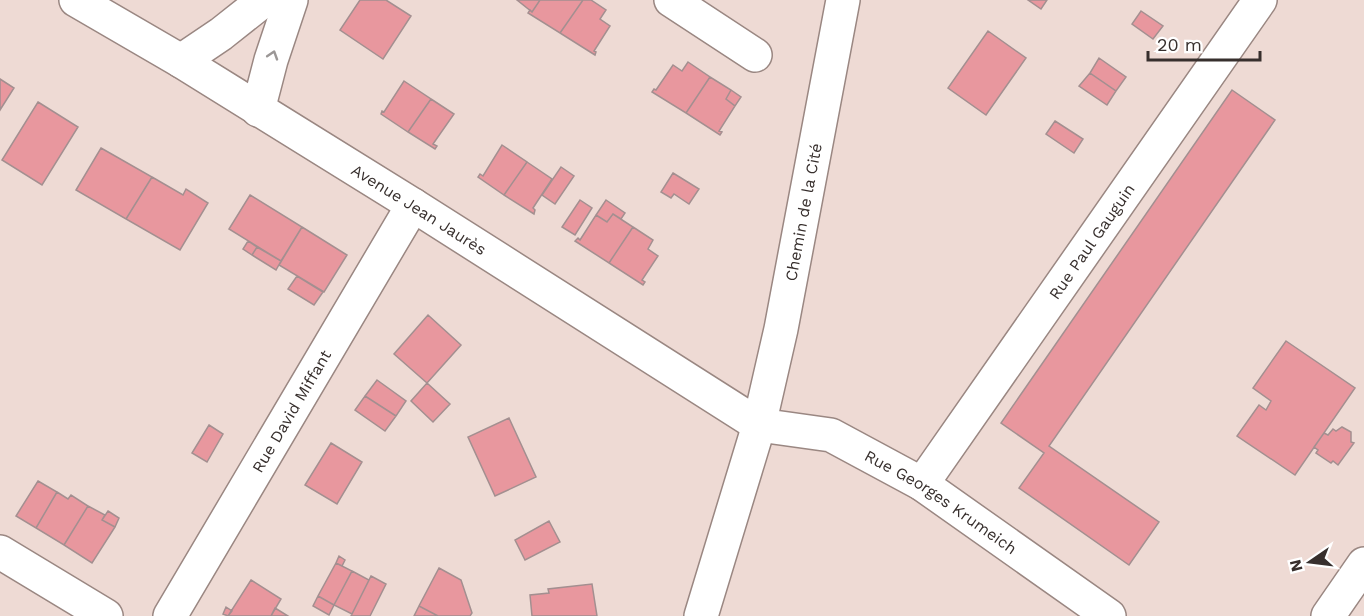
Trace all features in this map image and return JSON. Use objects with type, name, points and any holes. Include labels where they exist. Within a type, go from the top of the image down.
[{"type":"street","name":"Avenue Jean Jaurès","points":[[76,0],[181,61],[413,205],[759,425]]},
{"type":"street","points":[[181,61],[221,34],[264,0]]},
{"type":"street","points":[[258,110],[271,60],[291,0]]},
{"type":"street","points":[[671,0],[755,55]]},
{"type":"street","name":"Chemin de la Cité","points":[[701,616],[759,425],[784,313],[843,0]]},
{"type":"street","name":"Rue Paul Gauguin","points":[[922,484],[1260,0]]},
{"type":"street","name":"Rue David Miffant","points":[[170,616],[413,205]]},
{"type":"street","name":"Rue Georges Krumeich","points":[[759,425],[831,435],[922,484],[1109,616]]},
{"type":"street","points":[[0,552],[106,616]]},
{"type":"street","points":[[1328,616],[1364,564]]},
{"type":"building","points":[[360,0],[386,0],[411,16],[383,59],[340,30]]},
{"type":"building","points":[[517,0],[540,0],[532,12]]},
{"type":"building","points":[[540,0],[583,0],[560,33],[528,13],[530,10],[532,12]]},
{"type":"building","points":[[583,0],[591,0],[606,10],[600,19],[610,26],[594,51],[595,55],[560,33]]},
{"type":"building","points":[[1028,0],[1047,0],[1041,9]]},
{"type":"building","points":[[1141,11],[1163,26],[1153,39],[1132,24]]},
{"type":"building","points":[[988,31],[1026,58],[986,115],[948,88]]},
{"type":"building","points":[[1099,58],[1126,77],[1116,91],[1090,73]]},
{"type":"building","points":[[688,62],[710,77],[686,113],[652,92],[656,90],[673,65],[682,71]]},
{"type":"building","points":[[1090,73],[1116,91],[1107,105],[1079,86]]},
{"type":"building","points":[[710,77],[731,90],[726,99],[735,106],[719,131],[722,132],[720,135],[686,113]]},
{"type":"building","points":[[0,79],[14,88],[0,110]]},
{"type":"building","points":[[404,81],[431,99],[408,132],[381,114]]},
{"type":"building","points":[[731,90],[741,97],[735,106],[726,99]]},
{"type":"building","points":[[1232,90],[1275,120],[1049,446],[1159,522],[1129,565],[1019,488],[1044,453],[1001,423]]},
{"type":"building","points":[[431,99],[454,114],[433,144],[437,146],[435,149],[408,132]]},
{"type":"building","points":[[38,102],[78,127],[42,185],[2,160]]},
{"type":"building","points":[[1055,121],[1083,139],[1074,153],[1046,134]]},
{"type":"building","points":[[502,145],[527,162],[504,195],[478,177],[480,174],[483,176]]},
{"type":"building","points":[[101,148],[152,177],[126,219],[76,190]]},
{"type":"building","points":[[527,162],[552,179],[533,208],[534,214],[504,195]]},
{"type":"building","points":[[561,167],[574,176],[555,204],[542,195]]},
{"type":"building","points":[[673,173],[699,189],[689,204],[674,194],[671,198],[661,192]]},
{"type":"building","points":[[152,177],[183,195],[186,189],[208,203],[180,250],[126,219]]},
{"type":"building","points":[[250,195],[302,227],[281,261],[229,229]]},
{"type":"building","points":[[580,200],[592,208],[575,235],[562,227]]},
{"type":"building","points":[[606,200],[625,213],[621,219],[613,214],[607,222],[596,215]]},
{"type":"building","points":[[613,214],[633,227],[609,263],[575,241],[578,238],[580,240],[596,215],[607,222]]},
{"type":"building","points":[[302,227],[347,255],[324,292],[279,265]]},
{"type":"building","points":[[633,227],[653,240],[648,249],[658,256],[642,280],[645,282],[643,285],[609,263]]},
{"type":"building","points":[[248,241],[257,247],[252,255],[243,249]]},
{"type":"building","points":[[257,247],[281,261],[276,270],[252,255]]},
{"type":"building","points":[[297,276],[323,292],[314,305],[288,289]]},
{"type":"building","points":[[428,315],[461,345],[427,383],[394,354]]},
{"type":"building","points":[[1286,341],[1355,388],[1295,475],[1237,436],[1259,405],[1266,410],[1271,401],[1253,388]]},
{"type":"building","points":[[377,380],[406,401],[396,416],[365,396]]},
{"type":"building","points":[[427,383],[450,404],[433,422],[411,401]]},
{"type":"building","points":[[365,396],[396,416],[385,431],[355,410]]},
{"type":"building","points":[[509,418],[536,477],[495,496],[468,437]]},
{"type":"building","points":[[209,425],[223,434],[207,462],[192,453]]},
{"type":"building","points":[[1342,427],[1351,432],[1351,442],[1354,443],[1338,465],[1316,453],[1318,450],[1314,447],[1324,433],[1328,435],[1333,429],[1336,431]]},
{"type":"building","points":[[331,443],[362,462],[337,504],[305,485]]},
{"type":"building","points":[[38,481],[57,492],[36,528],[16,516]]},
{"type":"building","points":[[57,492],[68,499],[71,495],[88,506],[64,545],[36,528]]},
{"type":"building","points":[[88,506],[105,515],[102,520],[115,527],[92,563],[64,545]]},
{"type":"building","points":[[108,511],[119,518],[115,527],[102,520]]},
{"type":"building","points":[[549,521],[560,542],[525,560],[515,540]]},
{"type":"building","points":[[339,556],[345,560],[342,566],[336,563]]},
{"type":"building","points":[[336,563],[352,571],[334,605],[318,596]]},
{"type":"building","points":[[439,568],[461,580],[472,613],[470,616],[438,616],[419,606]]},
{"type":"building","points":[[352,571],[369,580],[352,614],[334,605]]},
{"type":"building","points":[[371,576],[386,584],[370,616],[351,616]]},
{"type":"building","points":[[251,580],[281,599],[271,616],[228,616]]},
{"type":"building","points":[[592,584],[597,616],[532,616],[530,595],[549,593],[548,589]]},
{"type":"building","points":[[318,596],[334,605],[329,615],[313,606]]},
{"type":"building","points":[[419,606],[438,616],[414,616]]},
{"type":"building","points":[[226,607],[232,611],[228,616],[223,614]]},
{"type":"building","points":[[275,608],[288,616],[271,616]]}]
